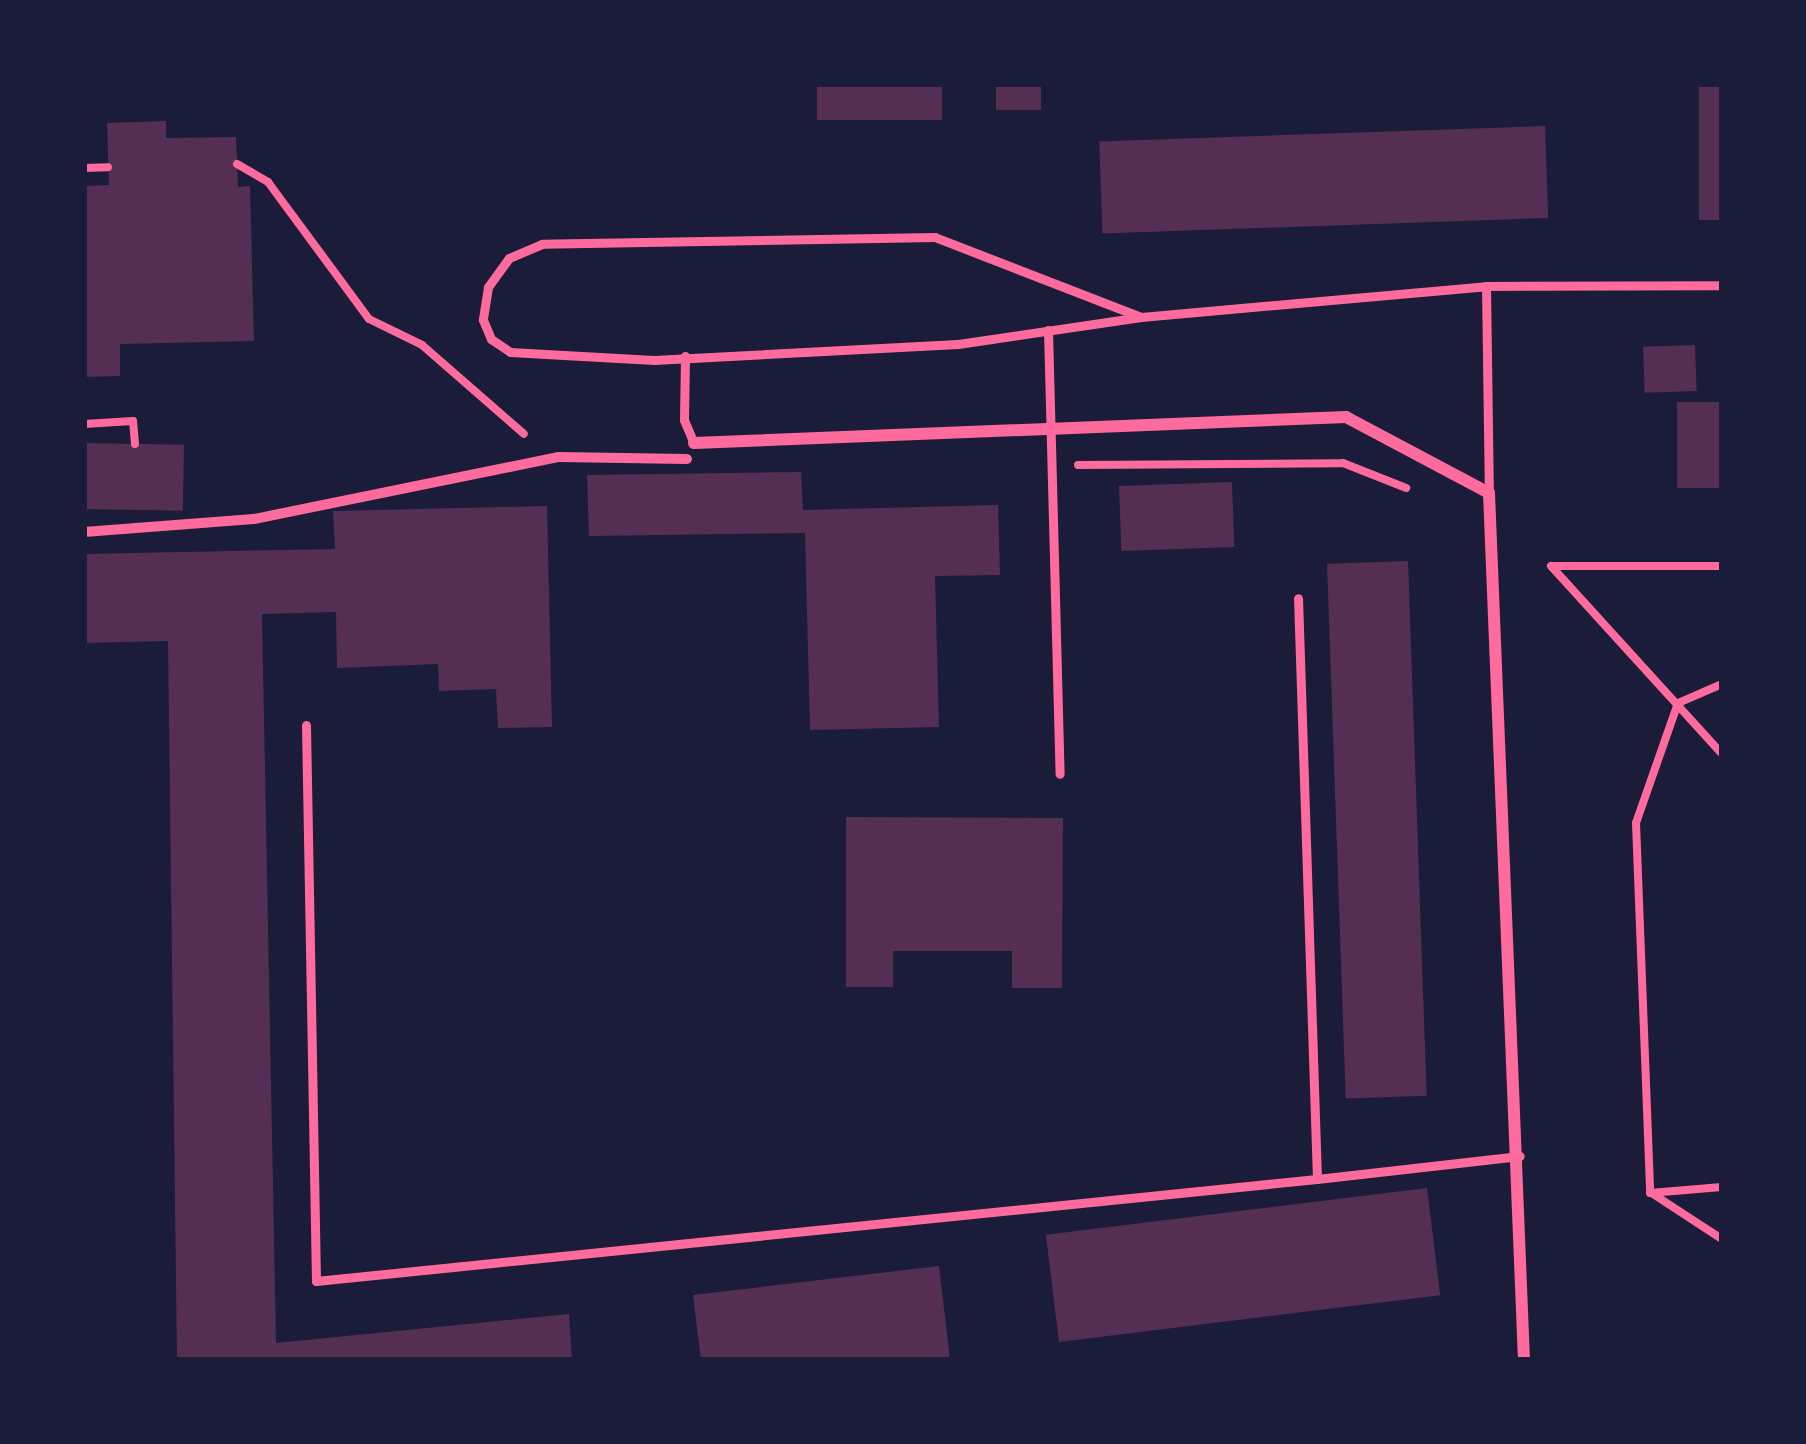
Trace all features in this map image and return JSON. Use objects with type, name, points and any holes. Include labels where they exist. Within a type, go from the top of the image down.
[{"type":"street","points":[[694,443],[1051,423],[1346,416],[1489,493],[1525,1360]]},
{"type":"street","points":[[84,532],[254,519],[558,457],[687,458]]},
{"type":"lane","points":[[1141,317],[934,237],[542,244],[508,258],[488,286],[483,320],[491,339],[510,352],[567,361],[958,344],[1141,317],[1486,286],[1722,285]]},
{"type":"lane","points":[[1486,286],[1489,493]]},
{"type":"lane","points":[[1048,330],[1060,774]]},
{"type":"lane","points":[[685,356],[684,420],[694,443]]},
{"type":"lane","points":[[1298,598],[1317,1179]]},
{"type":"lane","points":[[306,725],[316,1281],[1520,1156]]},
{"type":"path","points":[[237,164],[268,182],[369,319],[442,361],[512,426],[558,457]]},
{"type":"path","points":[[84,168],[108,167]]},
{"type":"path","points":[[84,424],[133,422],[135,444]]},
{"type":"path","points":[[1722,566],[1551,566],[1722,754]]},
{"type":"path","points":[[1651,1192],[1636,823],[1678,703],[1722,684]]},
{"type":"path","points":[[1651,1192],[1722,1186]]},
{"type":"path","points":[[1651,1192],[1722,1239]]},
{"type":"building","points":[[817,84],[942,84],[942,120],[817,120]]},
{"type":"building","points":[[996,84],[1041,84],[1041,110],[996,110]]},
{"type":"building","points":[[1699,84],[1722,84],[1722,220],[1699,220]]},
{"type":"building","points":[[166,121],[166,138],[236,137],[238,187],[250,186],[254,341],[120,344],[120,376],[84,377],[84,186],[109,185],[107,123]]},
{"type":"building","points":[[1545,126],[1548,218],[1102,234],[1099,142]]},
{"type":"building","points":[[1695,345],[1697,391],[1645,393],[1643,347]]},
{"type":"building","points":[[1677,402],[1722,402],[1722,488],[1677,488]]},
{"type":"building","points":[[84,443],[184,445],[183,511],[84,509]]},
{"type":"building","points":[[801,472],[803,510],[998,505],[1000,575],[935,576],[939,727],[810,730],[805,533],[589,536],[587,475]]},
{"type":"building","points":[[1232,482],[1234,547],[1121,551],[1119,486]]},
{"type":"building","points":[[547,506],[552,727],[498,728],[496,689],[439,691],[438,664],[337,668],[336,612],[262,614],[276,1343],[569,1314],[572,1360],[177,1360],[168,641],[84,643],[84,554],[335,549],[333,511]]},
{"type":"building","points":[[1408,561],[1427,1096],[1346,1099],[1327,564]]},
{"type":"building","points":[[846,817],[1063,818],[1062,988],[1012,988],[1012,951],[893,951],[893,987],[846,987]]},
{"type":"building","points":[[1427,1188],[1440,1295],[1059,1342],[1046,1235]]},
{"type":"building","points":[[939,1266],[950,1360],[701,1360],[693,1295]]}]
